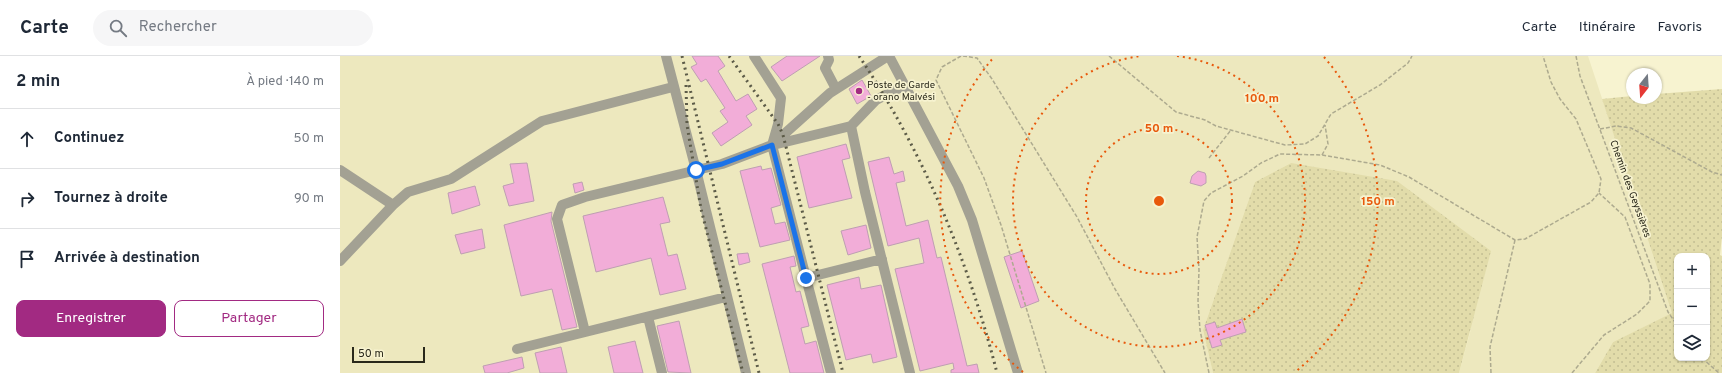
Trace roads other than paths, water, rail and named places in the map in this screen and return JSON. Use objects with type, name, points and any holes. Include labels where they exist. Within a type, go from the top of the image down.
[{"type":"street","points":[[666,56],[746,373]]},
{"type":"street","points":[[754,56],[781,98],[778,124],[772,145],[831,373]]},
{"type":"street","points":[[828,56],[829,60],[825,68],[836,89]]},
{"type":"street","points":[[772,145],[836,89],[888,56],[905,85],[958,186],[972,220],[1018,373]]},
{"type":"street","points":[[585,332],[557,219],[562,205],[585,197],[722,164],[772,145],[851,126],[876,100],[905,85]]},
{"type":"street","points":[[340,261],[393,205],[408,192],[451,179],[542,121],[669,88]]},
{"type":"street","points":[[851,126],[910,373]]},
{"type":"street","points":[[340,170],[393,205]]},
{"type":"street","points":[[806,278],[882,259]]},
{"type":"street","points":[[517,349],[726,297]]},
{"type":"street","points":[[648,317],[662,373]]},
{"type":"railway","points":[[682,56],[759,373]]},
{"type":"railway","points":[[729,56],[778,124],[783,135],[843,373]]},
{"type":"railway","points":[[859,56],[904,130],[942,208],[973,290],[997,373]]},
{"type":"railway","points":[[686,85],[687,125],[701,209],[743,373]]},
{"type":"place","name":"Poste de Garde - orano Malvési","points":[[859,91]]}]
